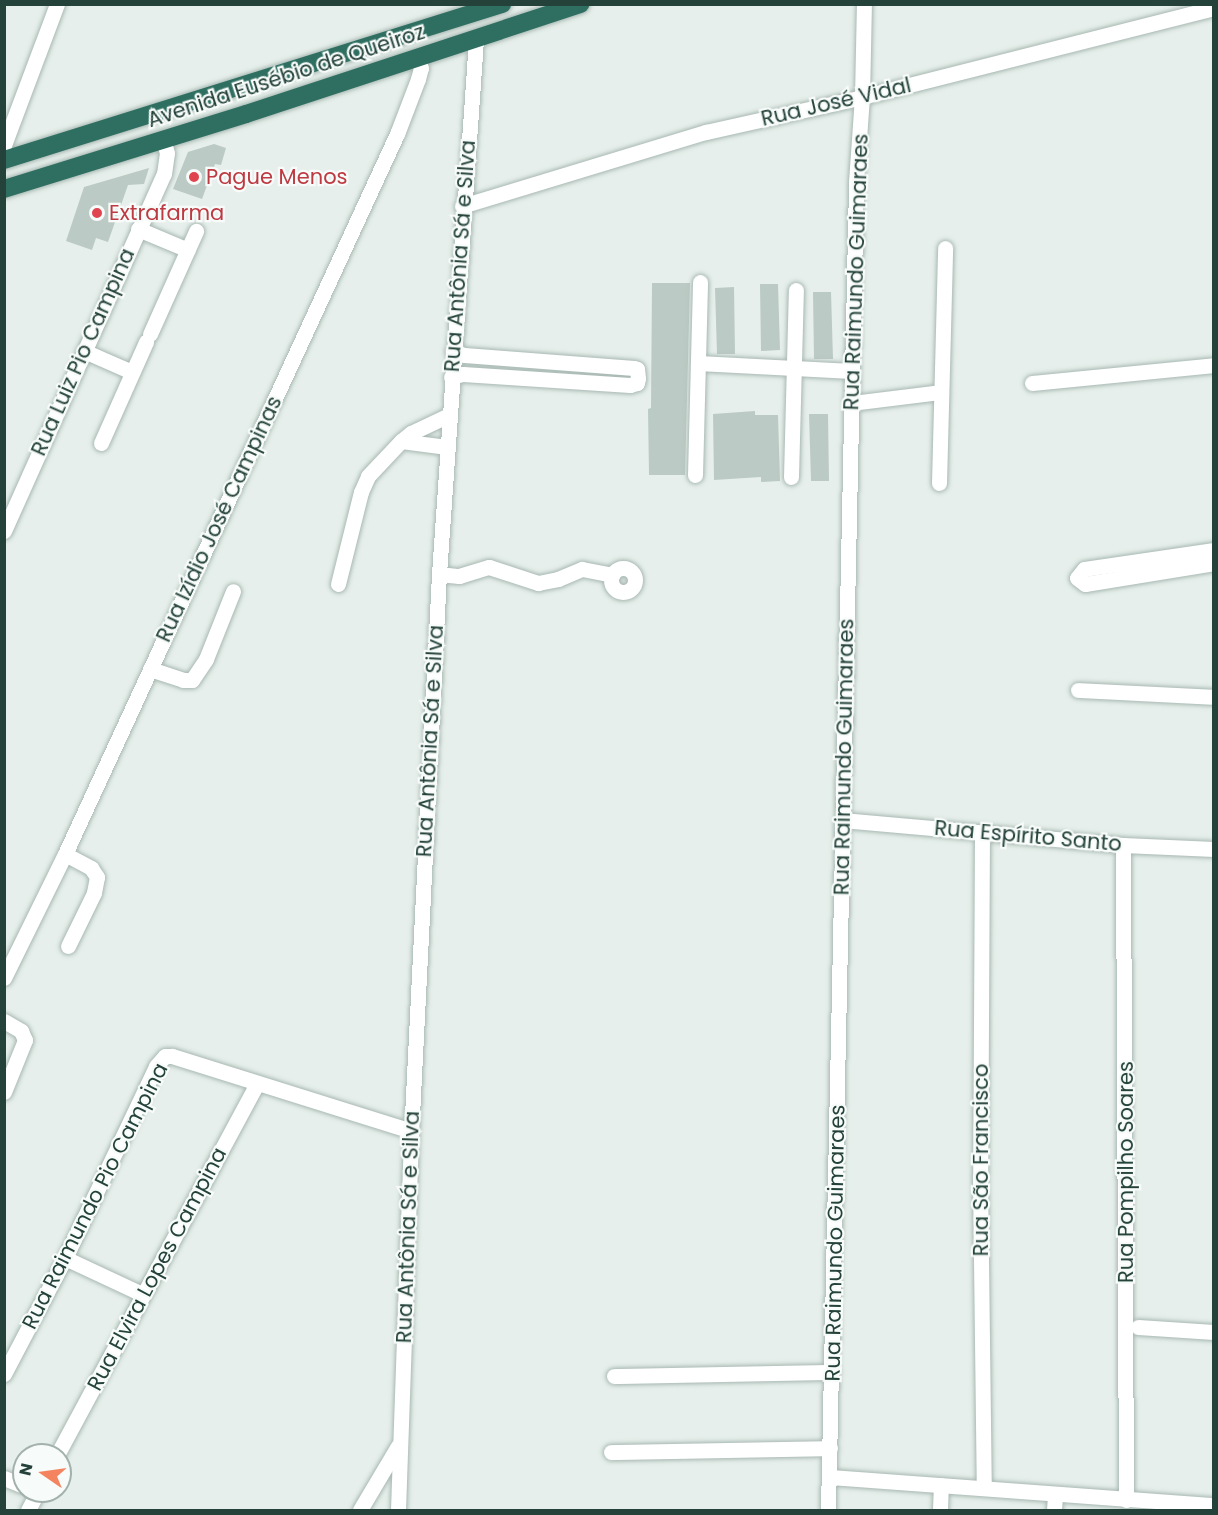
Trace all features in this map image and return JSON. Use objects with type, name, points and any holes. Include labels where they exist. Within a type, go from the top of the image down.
[{"type":"highway","name":"Avenida Eusébio de Queiroz","points":[[4,160],[483,7],[502,4]]},
{"type":"highway","name":"Avenida Eusébio de Queiroz","points":[[4,189],[580,4]]},
{"type":"street","points":[[4,145],[57,4]]},
{"type":"street","name":"Rua Raimundo Guimaraes","points":[[828,1510],[856,182],[862,97],[864,4]]},
{"type":"street","name":"Rua José Vidal","points":[[462,206],[706,132],[862,97],[1214,8]]},
{"type":"street","name":"Rua Antônia Sá e Silva","points":[[398,1510],[411,1131],[439,574],[462,206],[476,39]]},
{"type":"street","name":"Rua Izídio José Campinas","points":[[4,978],[65,854],[409,105],[420,68],[417,57]]},
{"type":"street","name":"Rua Luiz Pio Campina","points":[[4,531],[164,174],[167,153],[163,139]]},
{"type":"street","points":[[138,229],[188,250]]},
{"type":"street","points":[[101,443],[196,231]]},
{"type":"street","points":[[939,483],[945,248]]},
{"type":"street","points":[[695,476],[700,282]]},
{"type":"street","points":[[791,477],[796,290]]},
{"type":"street","points":[[84,351],[132,372]]},
{"type":"street","points":[[451,377],[463,374],[630,385],[637,383],[638,378],[637,369],[634,368],[495,358],[464,355],[453,351]]},
{"type":"street","points":[[495,358],[495,377]]},
{"type":"street","points":[[567,381],[568,363]]},
{"type":"street","points":[[698,363],[852,371]]},
{"type":"street","points":[[1032,383],[1214,365]]},
{"type":"street","points":[[852,402],[940,392]]},
{"type":"street","points":[[338,584],[361,492],[368,476],[411,433],[449,415]]},
{"type":"street","points":[[401,441],[447,447]]},
{"type":"street","points":[[1214,550],[1104,574],[1214,562]]},
{"type":"street","points":[[439,574],[459,576],[489,567],[538,583],[558,579],[582,569],[612,575]]},
{"type":"street","points":[[150,669],[183,680],[192,680],[206,659],[233,591]]},
{"type":"street","points":[[1078,690],[1214,697]]},
{"type":"street","name":"Rua Espírito Santo","points":[[842,820],[982,833],[1214,849]]},
{"type":"street","name":"Rua São Francisco","points":[[982,833],[980,1177],[984,1488]]},
{"type":"street","name":"Rua Pompilho Soares","points":[[1124,844],[1126,1500]]},
{"type":"street","points":[[65,854],[92,868],[97,877],[94,893],[68,946]]},
{"type":"street","points":[[4,1021],[21,1031],[26,1040],[4,1092]]},
{"type":"street","name":"Rua Raimundo Pio Campina","points":[[4,1374],[65,1258],[161,1059],[172,1056],[257,1083]]},
{"type":"street","points":[[257,1083],[411,1131]]},
{"type":"street","name":"Rua Elvira Lopes Campina","points":[[63,1443],[257,1083]]},
{"type":"street","points":[[65,1258],[142,1294]]},
{"type":"street","points":[[1138,1327],[1214,1332]]},
{"type":"street","points":[[614,1376],[832,1372]]},
{"type":"street","name":"Rua Antônia Sá e Silva","points":[[360,1510],[400,1444]]},
{"type":"street","points":[[611,1452],[830,1448]]},
{"type":"street","points":[[830,1477],[1214,1505]]},
{"type":"street","points":[[940,1510],[941,1485]]},
{"type":"street","points":[[1054,1510],[1055,1494]]},
{"type":"building","name":"Pague Menos","points":[[214,144],[226,148],[221,165],[215,164],[202,199],[173,189],[188,152]]},
{"type":"building","name":"Extrafarma","points":[[149,168],[144,184],[128,185],[108,242],[96,238],[92,250],[66,241],[84,187]]},
{"type":"building","points":[[652,283],[690,283],[685,475],[649,475],[648,409],[651,408]]},
{"type":"building","points":[[760,284],[778,284],[780,350],[761,351]]},
{"type":"building","points":[[734,287],[735,354],[717,354],[715,288]]},
{"type":"building","points":[[813,292],[831,292],[833,359],[814,359]]},
{"type":"building","points":[[755,411],[755,415],[778,415],[780,481],[761,482],[761,477],[714,480],[713,414]]},
{"type":"building","points":[[809,414],[828,414],[829,481],[811,481]]},
{"type":"place","name":"Pague Menos","points":[[194,177]]},
{"type":"place","name":"Extrafarma","points":[[97,213]]}]
